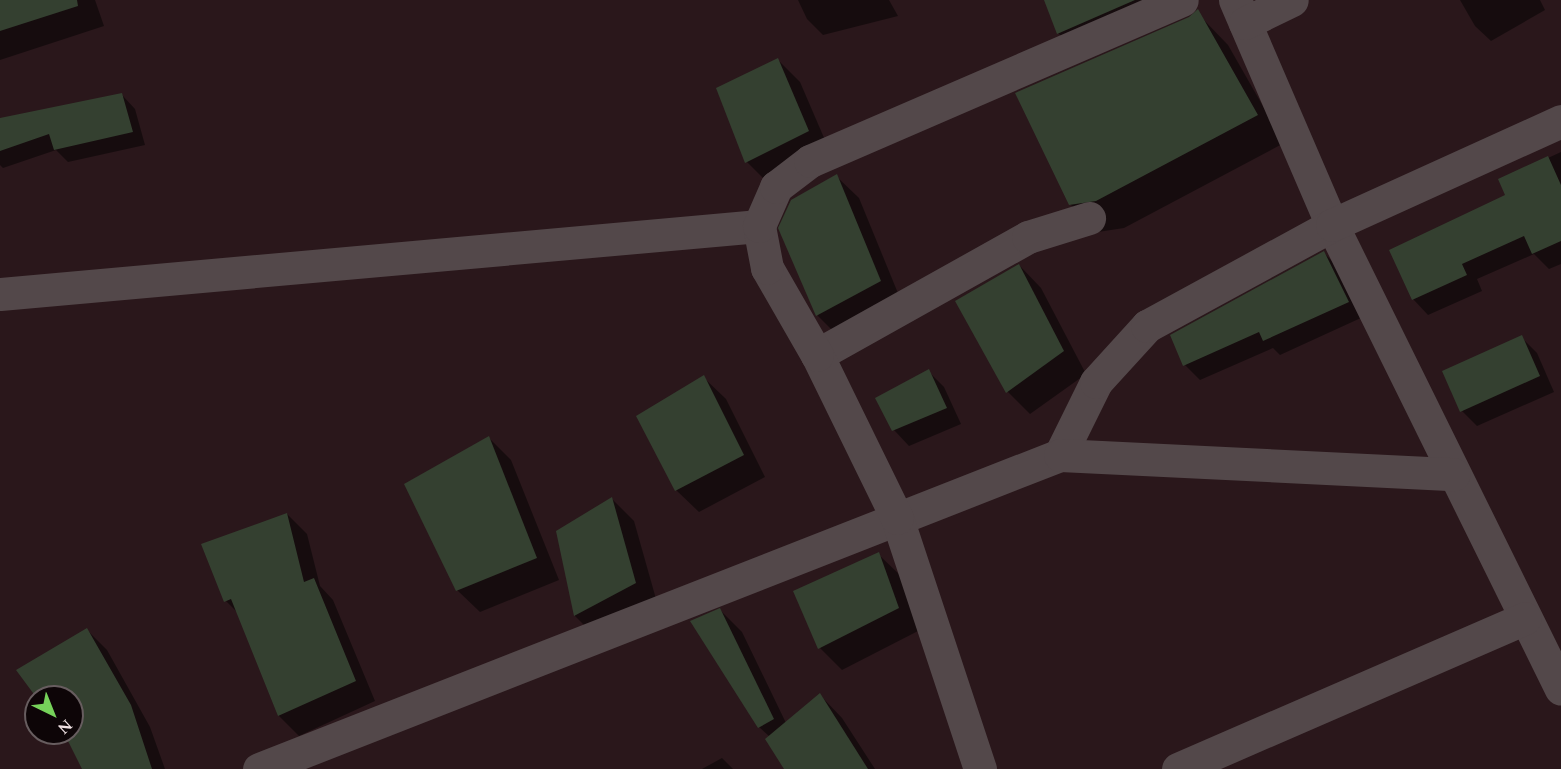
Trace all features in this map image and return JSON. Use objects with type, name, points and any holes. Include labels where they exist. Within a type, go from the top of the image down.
[{"type":"street","points":[[980,769],[897,518],[817,355],[767,268],[759,226],[776,187],[810,161],[1182,0]]},
{"type":"street","points":[[1292,0],[1240,12],[1332,225],[1561,689]]},
{"type":"street","points":[[1060,455],[1096,382],[1147,326],[1332,225],[1561,121]]},
{"type":"street","points":[[817,355],[1028,237],[1089,218]]},
{"type":"street","points":[[0,294],[759,226]]},
{"type":"street","points":[[259,769],[1060,455],[1454,474]]},
{"type":"street","points":[[1178,769],[1525,618]]},
{"type":"building","points":[[0,0],[77,0],[78,6],[0,31]]},
{"type":"building","points":[[1044,0],[1135,0],[1057,34]]},
{"type":"building","points":[[1198,9],[1258,115],[1096,201],[1069,205],[1015,93],[1189,17]]},
{"type":"building","points":[[778,58],[809,131],[745,163],[716,88]]},
{"type":"building","points":[[122,93],[133,132],[54,150],[49,134],[0,151],[0,118]]},
{"type":"building","points":[[1548,156],[1561,185],[1561,241],[1532,254],[1524,236],[1462,264],[1467,275],[1412,300],[1389,250],[1505,195],[1498,179]]},
{"type":"building","points":[[837,174],[881,281],[816,316],[778,228],[791,200]]},
{"type":"building","points":[[1324,251],[1349,302],[1263,341],[1259,332],[1183,366],[1170,335]]},
{"type":"building","points":[[1019,264],[1064,351],[1006,393],[955,301]]},
{"type":"building","points":[[1522,335],[1540,376],[1460,412],[1442,371]]},
{"type":"building","points":[[929,369],[947,408],[892,431],[875,398]]},
{"type":"building","points":[[704,375],[744,455],[675,491],[636,416]]},
{"type":"building","points":[[489,436],[537,558],[456,591],[404,484]]},
{"type":"building","points":[[612,497],[636,583],[574,616],[556,531]]},
{"type":"building","points":[[287,513],[304,582],[314,578],[356,681],[278,716],[231,599],[224,602],[201,544]]},
{"type":"building","points":[[879,552],[899,608],[818,649],[793,591]]},
{"type":"building","points":[[720,608],[774,719],[758,728],[690,621]]},
{"type":"building","points":[[87,628],[131,705],[152,769],[82,769],[70,745],[84,745],[84,685],[27,685],[16,670]]},
{"type":"building","points":[[820,693],[868,769],[784,769],[765,739]]}]
